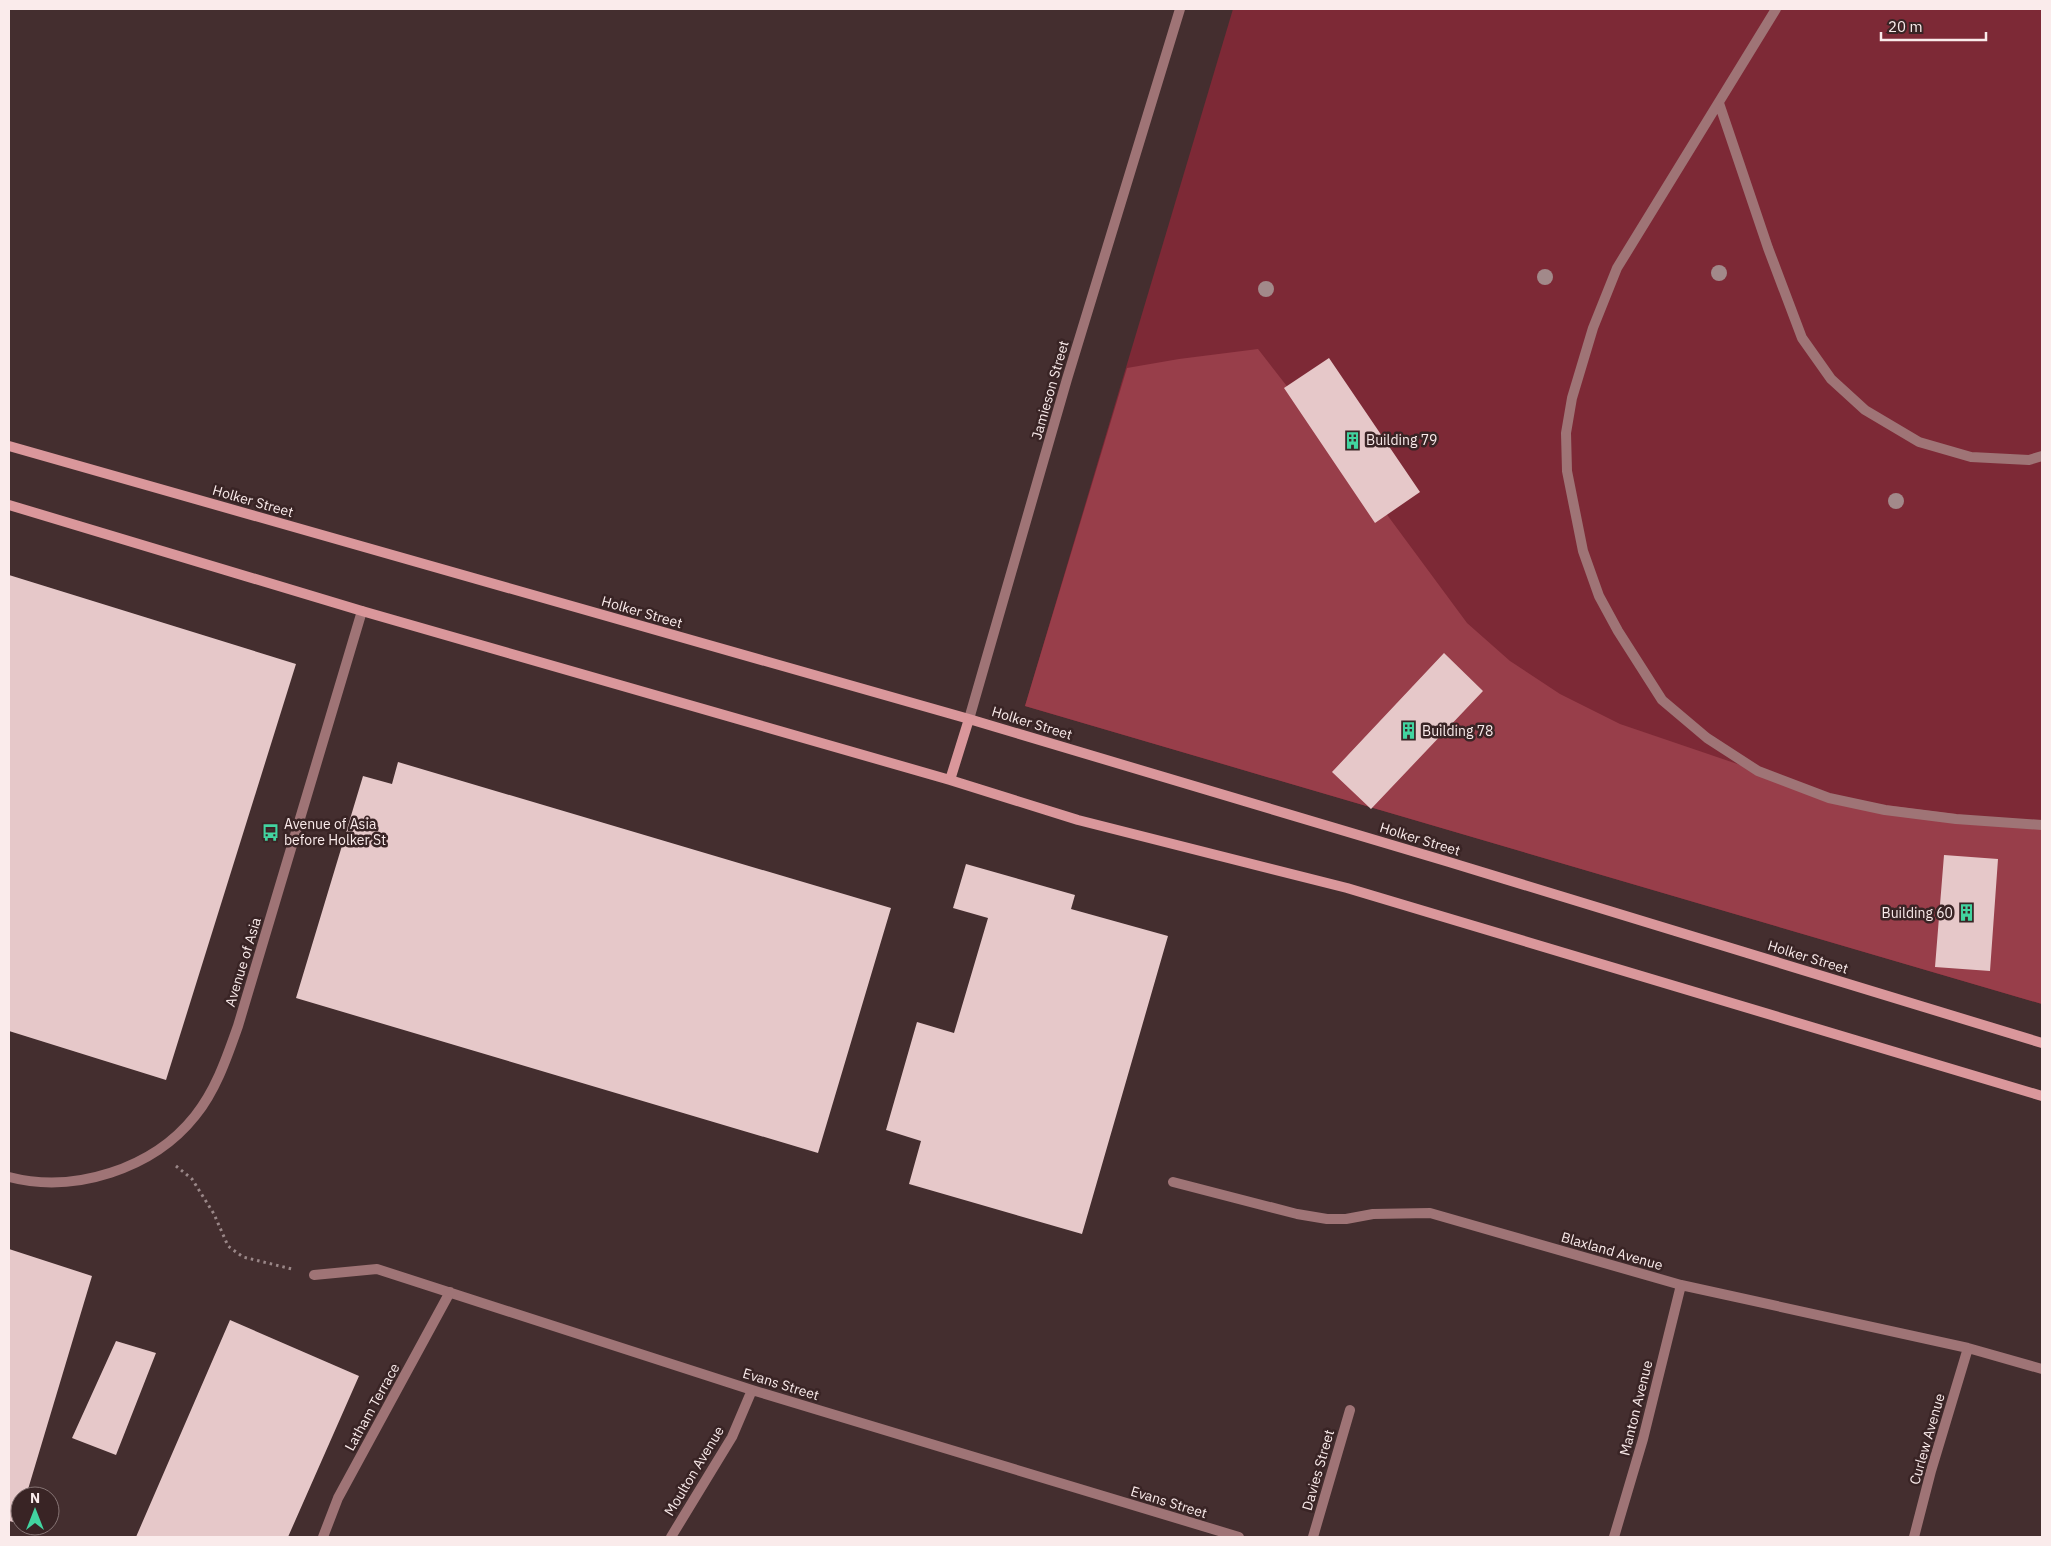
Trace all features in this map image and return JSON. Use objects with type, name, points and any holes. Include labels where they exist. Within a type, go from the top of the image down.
[{"type":"main road","name":"Holker Street","points":[[9,446],[970,719],[1468,867],[2042,1043]]},
{"type":"main road","points":[[9,505],[362,611],[950,780],[1078,820],[1357,891],[2042,1096]]},
{"type":"main road","name":"Jamieson Street","points":[[950,780],[970,719]]},
{"type":"street","name":"Jamieson Street","points":[[970,719],[1067,379],[1180,9]]},
{"type":"street","points":[[1776,9],[1617,268],[1593,328],[1572,398],[1566,433],[1567,472],[1583,550],[1599,596],[1618,631],[1662,700],[1708,738],[1758,772],[1829,798],[1885,810],[1956,819],[2042,825]]},
{"type":"street","points":[[1719,104],[1768,248],[1802,338],[1831,379],[1865,410],[1918,442],[1971,457],[2029,460],[2042,456]]},
{"type":"street","name":"Avenue of Asia","points":[[9,1177],[27,1182],[77,1182],[122,1168],[158,1152],[196,1116],[222,1072],[241,1017],[362,611]]},
{"type":"street","name":"Blaxland Avenue","points":[[1173,1182],[1297,1214],[1327,1219],[1346,1219],[1373,1214],[1430,1213],[1681,1285],[1968,1348],[2042,1369]]},
{"type":"street","name":"Evans Street","points":[[314,1275],[376,1269],[752,1390],[1240,1537]]},
{"type":"street","name":"Manton Avenue","points":[[1614,1537],[1643,1439],[1681,1285]]},
{"type":"street","name":"Latham Terrace","points":[[324,1537],[338,1498],[450,1292]]},
{"type":"street","name":"Curlew Avenue","points":[[1914,1537],[1931,1472],[1968,1348]]},
{"type":"street","name":"Moulton Avenue","points":[[671,1537],[732,1437],[752,1390]]},
{"type":"street","name":"Davies Street","points":[[1313,1537],[1350,1410]]},
{"type":"path","points":[[158,1152],[192,1179],[214,1214],[228,1246],[243,1257],[314,1275]]},
{"type":"shaded area","points":[[1233,9],[2042,9],[2042,1004],[1025,706]]},
{"type":"shaded area","points":[[1258,349],[1385,512],[1467,623],[1510,661],[1560,694],[1620,724],[1758,771],[1829,798],[2042,825],[2042,1004],[1025,706],[1127,368]]},
{"type":"building","name":"Building 79","points":[[1329,358],[1420,492],[1375,523],[1284,388]]},
{"type":"building","points":[[9,575],[296,664],[166,1080],[9,1031]]},
{"type":"building","name":"Building 78","points":[[1444,653],[1483,691],[1371,809],[1332,772]]},
{"type":"building","points":[[398,762],[891,908],[818,1153],[296,998],[363,776],[392,784]]},
{"type":"building","name":"Building 60","points":[[1944,855],[1998,859],[1990,971],[1935,967]]},
{"type":"building","points":[[966,864],[1075,895],[1071,909],[1168,936],[1082,1234],[909,1184],[921,1141],[886,1130],[917,1022],[954,1033],[988,918],[953,908]]},
{"type":"building","points":[[9,1249],[92,1276],[29,1486],[10,1486],[9,1521]]},
{"type":"building","points":[[230,1320],[359,1376],[288,1537],[136,1537]]},
{"type":"building","points":[[116,1341],[156,1353],[116,1455],[72,1438]]},
{"type":"place","name":"Building 79","points":[[1352,440]]},
{"type":"place","name":"Building 78","points":[[1408,731]]},
{"type":"place","name":"Avenue of Asia before Holker St","points":[[270,832]]},
{"type":"place","name":"Building 60","points":[[1967,913]]}]
